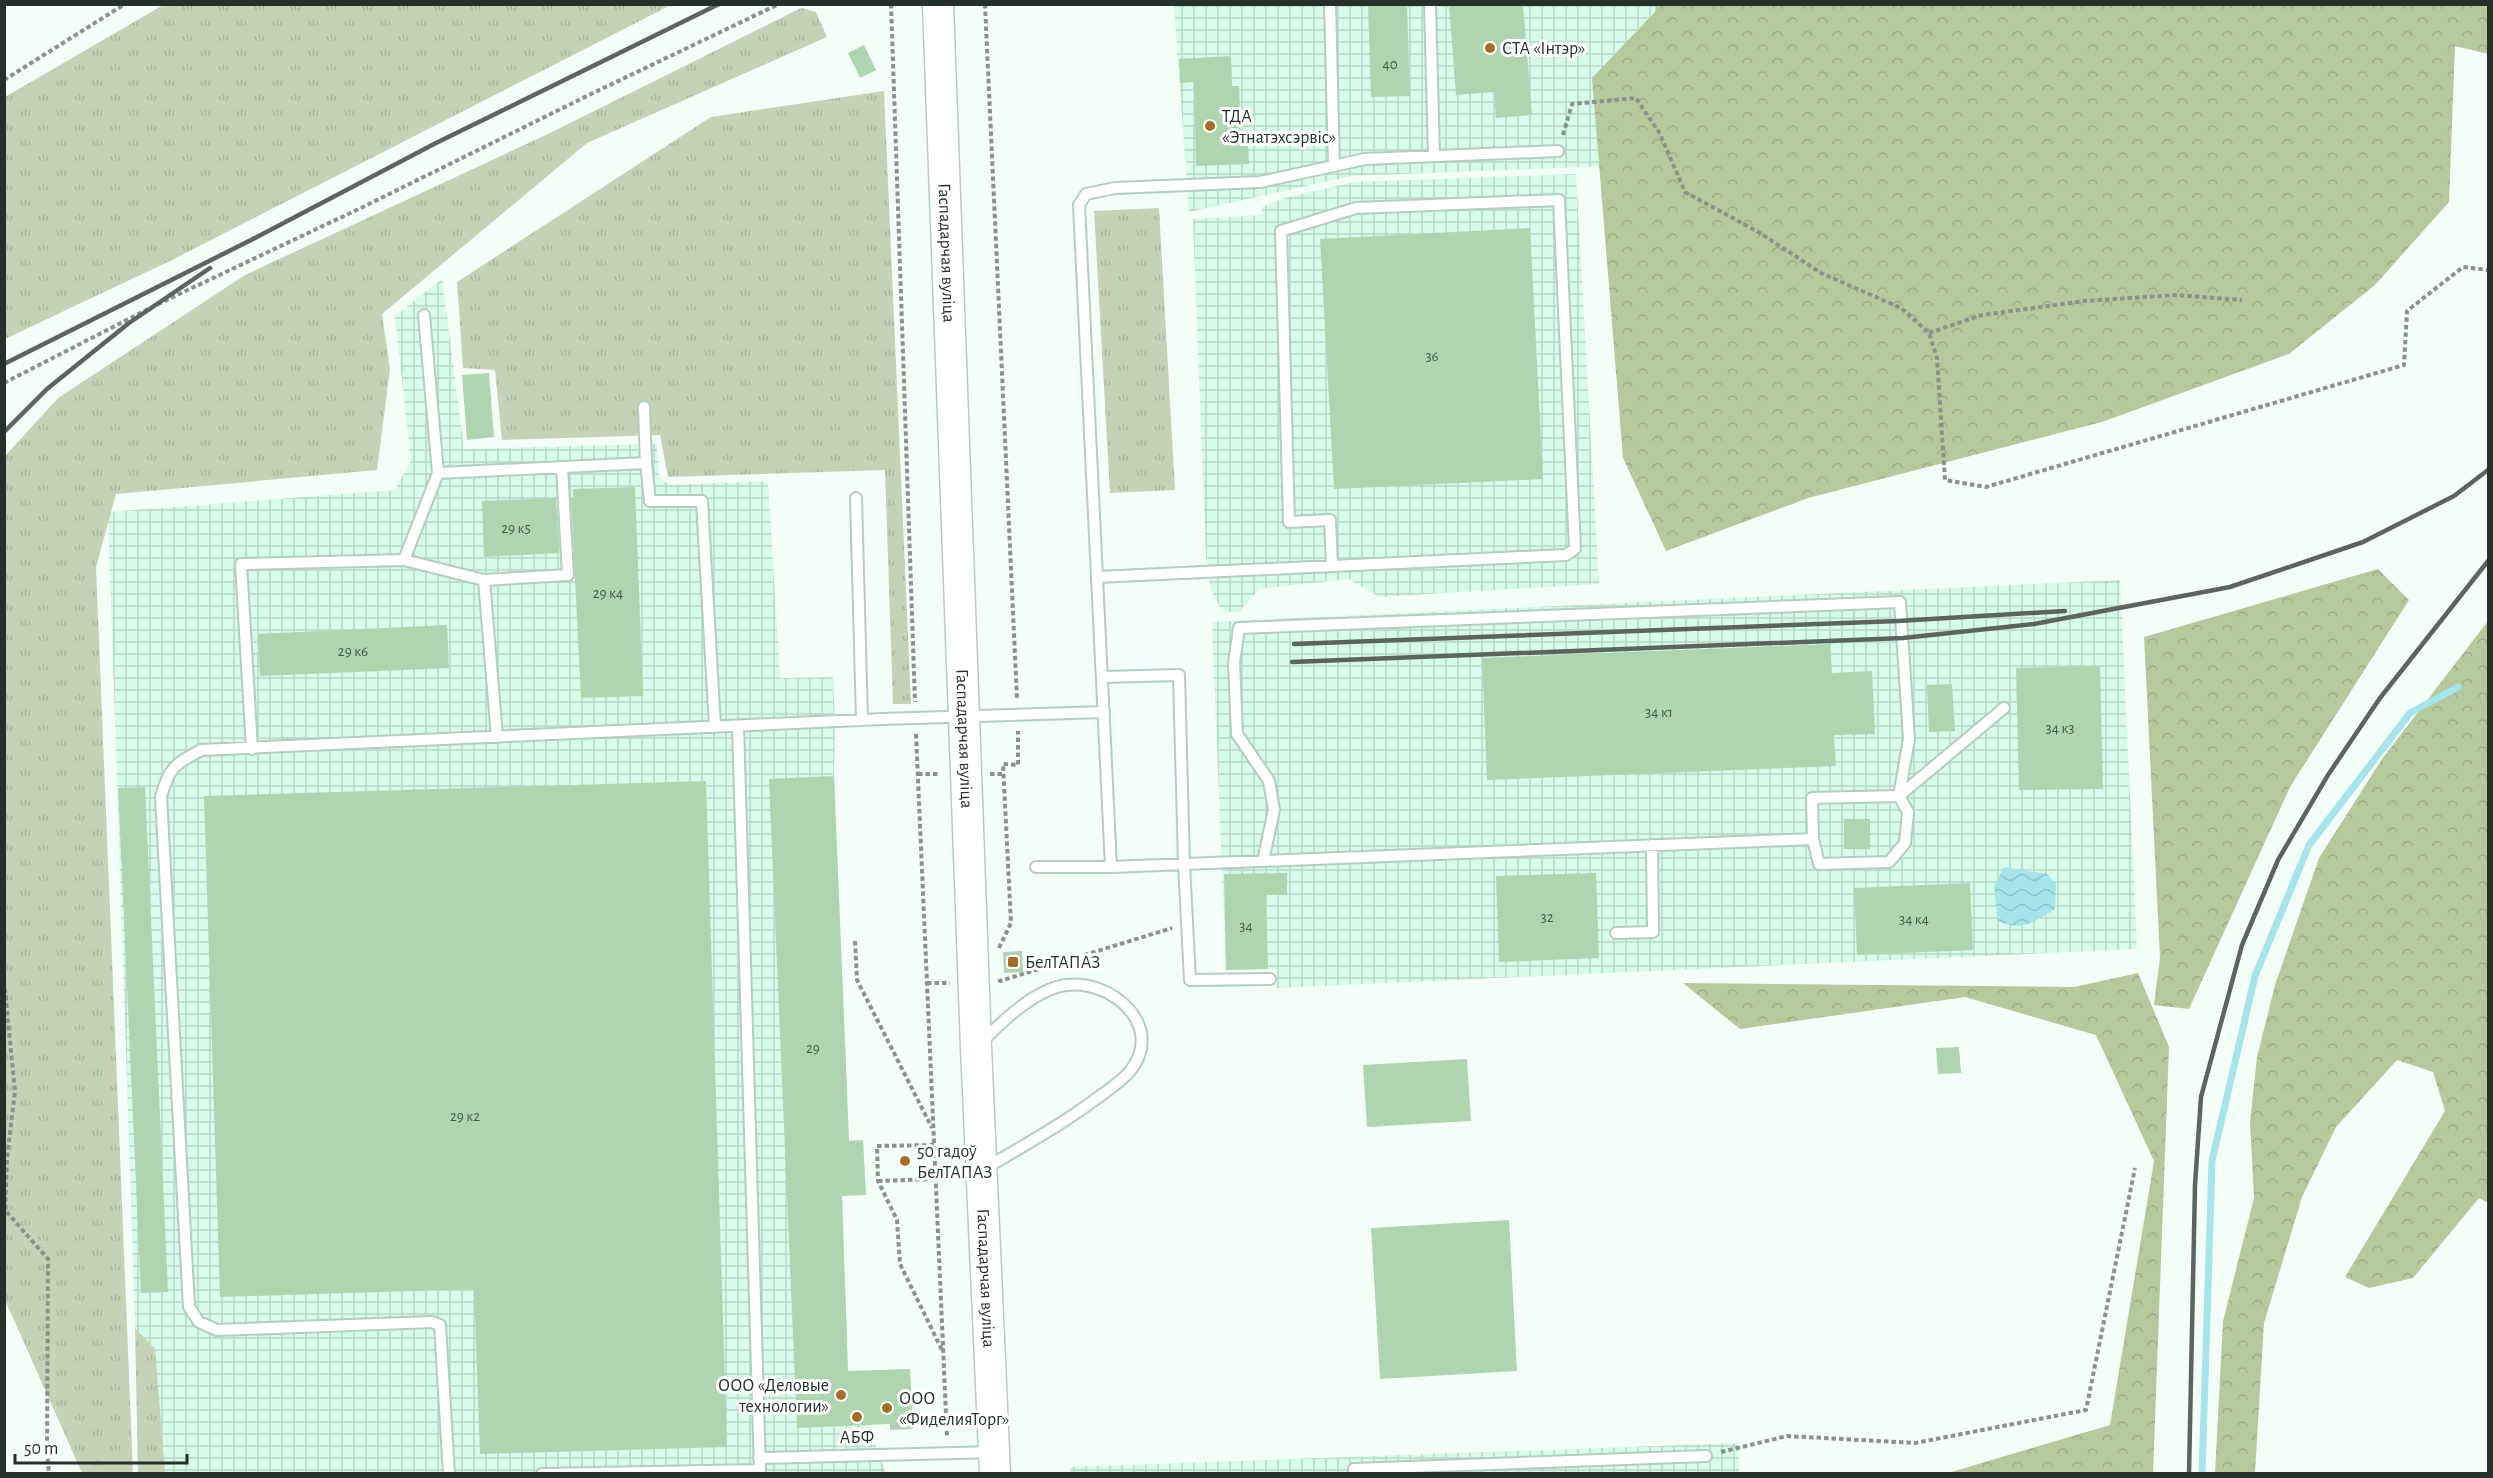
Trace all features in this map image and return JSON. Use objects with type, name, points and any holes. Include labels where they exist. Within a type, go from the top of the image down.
[{"type":"street","name":"Гаспадарчая вуліца","points":[[938,4],[976,1047],[994,1463]]},
{"type":"lane","points":[[1330,4],[1334,166]]},
{"type":"lane","points":[[1431,4],[1434,156]]},
{"type":"lane","points":[[1111,867],[1079,205],[1086,194],[1115,188],[1260,182],[1365,159],[1558,151]]},
{"type":"lane","points":[[1098,577],[1332,566],[1566,555],[1575,549],[1559,200],[1356,208],[1281,231],[1289,522],[1330,520],[1332,566]]},
{"type":"lane","points":[[404,560],[438,473],[424,315]]},
{"type":"lane","points":[[644,407],[650,501],[702,501],[715,727]]},
{"type":"lane","points":[[438,473],[646,463]]},
{"type":"lane","points":[[252,748],[242,564],[404,560],[484,580],[568,575],[562,468]]},
{"type":"lane","points":[[856,498],[861,720]]},
{"type":"lane","points":[[484,580],[497,737]]},
{"type":"lane","points":[[1263,861],[1274,810],[1269,781],[1237,734],[1234,663],[1239,628],[1900,602],[1909,739],[1899,796],[1908,812],[1905,843],[1889,861],[1819,864],[1813,839],[1812,798],[1899,796],[2004,708]]},
{"type":"lane","points":[[1103,677],[1179,675],[1184,864],[1190,980],[1270,979]]},
{"type":"lane","points":[[450,1473],[440,1325],[432,1322],[217,1330],[199,1322],[189,1307],[161,797],[167,775],[181,761],[201,750],[861,720],[1104,712]]},
{"type":"lane","points":[[542,1473],[760,1470],[738,726]]},
{"type":"lane","points":[[1036,867],[1111,867],[1813,839]]},
{"type":"lane","points":[[1616,933],[1653,933],[1652,845]]},
{"type":"lane","points":[[976,1047],[1001,1021],[1033,998],[1066,985],[1099,988],[1123,1002],[1139,1022],[1141,1046],[1131,1069],[1108,1090],[1072,1117],[981,1171]]},
{"type":"lane","points":[[759,1458],[802,1455],[948,1454],[994,1463]]},
{"type":"lane","points":[[1354,1473],[1354,1469],[1706,1456]]},
{"type":"path","points":[[4,80],[125,4]]},
{"type":"path","points":[[4,383],[164,301],[363,207],[779,4]]},
{"type":"path","points":[[891,4],[915,720],[948,1454]]},
{"type":"path","points":[[985,4],[1018,765],[1003,764],[1011,923],[998,952]]},
{"type":"path","points":[[1558,151],[1572,104],[1636,98],[1660,134],[1685,192],[1760,233],[1821,273],[1901,308],[1929,333],[1936,357],[1945,480],[1986,487],[2404,365],[2408,310],[2463,267],[2488,270]]},
{"type":"path","points":[[1929,333],[1982,315],[2085,301],[2175,295],[2242,300]]},
{"type":"path","points":[[999,972],[1000,981],[1187,923]]},
{"type":"path","points":[[855,941],[857,980],[933,1131]]},
{"type":"path","points":[[4,981],[15,1091],[7,1158],[5,1210],[48,1259],[47,1450],[49,1473]]},
{"type":"path","points":[[927,983],[951,983]]},
{"type":"path","points":[[934,1145],[877,1146],[878,1181],[897,1220],[900,1264],[943,1354]]},
{"type":"path","points":[[1706,1456],[1786,1436],[1915,1443],[2086,1410],[2135,1168]]},
{"type":"path","points":[[878,1181],[935,1179]]},
{"type":"shaded area","points":[[1665,4],[1611,166],[1352,176],[1189,212],[1174,5]]},
{"type":"shaded area","points":[[1576,174],[1599,584],[1379,597],[1349,579],[1259,589],[1238,613],[1222,611],[1210,588],[1206,557],[1193,219],[1263,215],[1262,207],[1285,198],[1353,182]]},
{"type":"shaded area","points":[[442,279],[464,449],[657,444],[659,477],[669,485],[768,481],[780,678],[833,677],[834,776],[849,1140],[863,1140],[866,1195],[842,1196],[848,1371],[886,1473],[140,1473],[108,512],[395,490],[411,461],[395,316]]},
{"type":"shaded area","points":[[2120,580],[2137,949],[1277,988],[1276,969],[1226,970],[1212,622]]},
{"type":"shaded area","points":[[1738,1443],[1739,1473],[1071,1474],[1070,1467]]},
{"type":"green space","points":[[165,4],[671,5],[172,260],[5,339],[5,97]]},
{"type":"green space","points":[[1656,5],[2488,5],[2488,54],[2455,46],[2449,202],[2375,285],[2289,354],[2102,422],[1808,498],[1666,551],[1623,458],[1592,78],[1655,12]]},
{"type":"green space","points":[[801,8],[816,12],[827,37],[587,143],[382,314],[390,369],[377,470],[116,494],[96,567],[133,1473],[82,1473],[5,1300],[5,456],[58,398],[245,275],[548,134]]},
{"type":"green space","points":[[884,91],[911,704],[893,704],[885,470],[668,477],[660,435],[502,440],[495,370],[463,368],[457,282],[711,117]]},
{"type":"green space","points":[[1159,208],[1175,490],[1110,493],[1094,211]]},
{"type":"green space","points":[[2378,569],[2409,600],[2290,787],[2189,1009],[2154,1005],[2160,958],[2144,637]]},
{"type":"green space","points":[[2488,621],[2488,1203],[2479,1198],[2413,1278],[2369,1288],[2345,1277],[2445,1111],[2433,1072],[2397,1060],[2336,1127],[2302,1197],[2264,1323],[2255,1473],[2215,1473],[2223,1321],[2254,1198],[2250,1122],[2257,1057],[2275,985],[2319,858],[2382,759]]},
{"type":"green space","points":[[2138,973],[2169,1047],[2153,1473],[1948,1473],[2110,1425],[2154,1161],[2096,1035],[1965,997],[1740,1029],[1683,983],[2074,987]]},
{"type":"green space","points":[[135,1328],[155,1349],[165,1473],[138,1473]]},
{"type":"water","points":[[2004,867],[2047,874],[2056,884],[2055,909],[2028,924],[2015,926],[1998,921],[1994,887]]},
{"type":"building","points":[[1368,4],[1407,4],[1410,96],[1371,97]]},
{"type":"building","name":"СТА «Інтэр»","points":[[1449,4],[1523,4],[1532,115],[1496,118],[1494,92],[1456,95]]},
{"type":"building","points":[[864,45],[876,70],[860,78],[848,53]]},
{"type":"building","name":"ТДА «Этнатэхсэрвіс»","points":[[1231,56],[1232,86],[1239,86],[1241,143],[1248,143],[1249,164],[1196,166],[1194,82],[1180,83],[1179,59]]},
{"type":"building","points":[[1530,228],[1543,479],[1334,489],[1320,239]]},
{"type":"building","points":[[489,373],[494,437],[467,440],[462,375]]},
{"type":"building","points":[[635,487],[643,696],[581,698],[571,498],[573,498],[573,489]]},
{"type":"building","points":[[556,498],[559,553],[484,557],[482,501]]},
{"type":"building","points":[[447,625],[449,668],[260,676],[258,634]]},
{"type":"building","points":[[1830,644],[1832,673],[1872,671],[1875,734],[1834,735],[1836,766],[1487,780],[1482,658]]},
{"type":"building","points":[[2100,666],[2103,789],[2019,790],[2016,668]]},
{"type":"building","points":[[1952,684],[1955,731],[1929,732],[1927,685]]},
{"type":"building","points":[[834,776],[849,1141],[863,1140],[866,1195],[842,1196],[848,1371],[910,1369],[913,1429],[890,1430],[890,1424],[797,1428],[769,779]]},
{"type":"building","points":[[706,781],[727,1447],[480,1454],[474,1289],[220,1297],[204,796]]},
{"type":"building","points":[[145,787],[168,1292],[141,1293],[118,788]]},
{"type":"building","points":[[1844,819],[1870,819],[1870,849],[1844,849]]},
{"type":"building","points":[[1287,873],[1287,895],[1266,895],[1268,969],[1226,970],[1224,874]]},
{"type":"building","points":[[1596,873],[1599,958],[1499,962],[1496,876]]},
{"type":"building","points":[[1970,883],[1973,950],[1857,955],[1854,888]]},
{"type":"building","points":[[1022,951],[1023,972],[1004,973],[1003,952]]},
{"type":"building","points":[[1959,1047],[1961,1073],[1938,1074],[1936,1048]]},
{"type":"building","points":[[1467,1059],[1471,1121],[1367,1127],[1363,1065]]},
{"type":"building","points":[[1509,1220],[1517,1371],[1380,1379],[1371,1228]]},
{"type":"waterway","points":[[2202,1474],[2212,1161],[2255,976],[2309,845],[2410,713],[2458,687]]},
{"type":"railway","points":[[4,364],[255,238],[436,143],[719,4]]},
{"type":"railway","points":[[4,432],[47,389],[129,323],[210,268]]},
{"type":"railway","points":[[1292,662],[1903,638],[2034,624],[2230,587],[2363,542],[2454,496],[2488,470]]},
{"type":"railway","points":[[2189,1474],[2195,1185],[2201,1097],[2242,945],[2278,860],[2328,775],[2380,698],[2488,561]]},
{"type":"railway","points":[[1294,644],[1898,621],[2065,611]]},
{"type":"place","name":"СТА «Інтэр»","points":[[1490,48]]},
{"type":"place","name":"ТДА «Этнатэхсэрвіс»","points":[[1210,126]]},
{"type":"place","name":"БелТАПАЗ","points":[[1013,962]]},
{"type":"place","name":"50 гадоў БелТАПАЗ","points":[[905,1161]]},
{"type":"place","name":"ООО «Деловые технологии»","points":[[841,1395]]},
{"type":"place","name":"ООО «ФиделияТорг»","points":[[887,1408]]},
{"type":"place","name":"АБФ","points":[[857,1417]]}]
